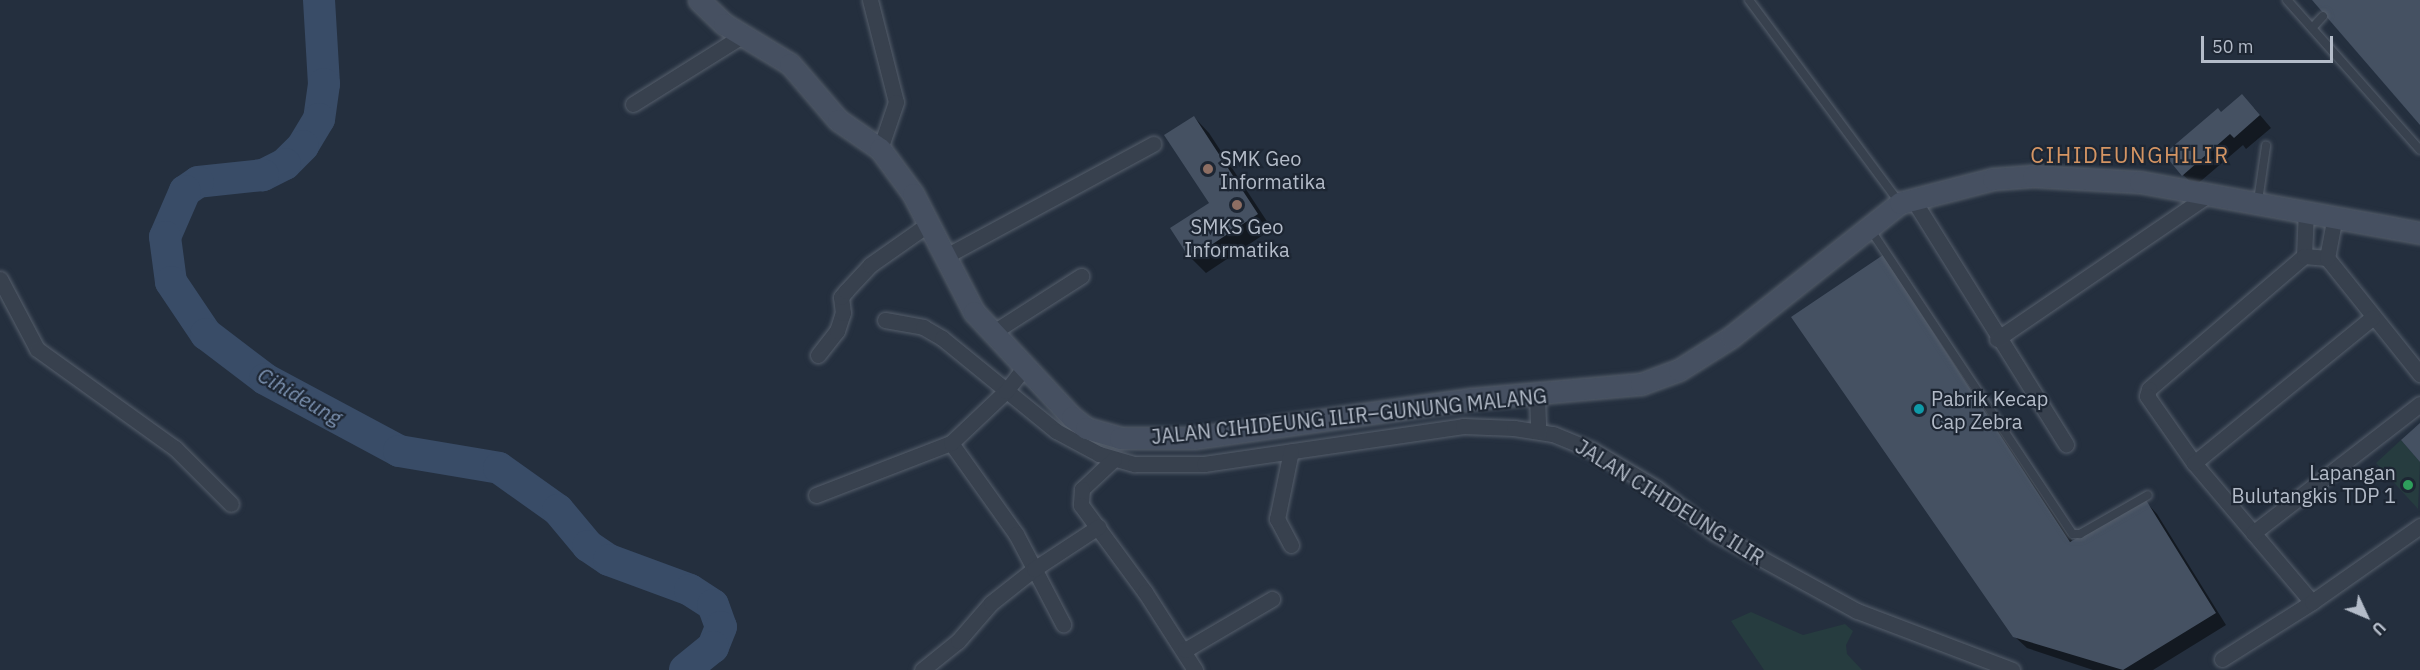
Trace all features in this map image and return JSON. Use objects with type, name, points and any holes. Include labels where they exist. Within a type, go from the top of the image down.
[{"type":"main road","name":"JALAN CIHIDEUNG ILIR–GUNUNG MALANG","points":[[699,0],[742,36],[790,63],[838,120],[883,141],[974,312],[992,333],[1014,381],[1086,428],[1138,439],[1194,438],[1472,399],[1624,388],[1679,370],[1731,337],[1869,228],[1907,202],[1955,186],[2033,176],[2140,182],[2208,196],[2306,210],[2420,233]]},
{"type":"street","points":[[870,0],[896,102],[883,141]]},
{"type":"street","points":[[633,104],[742,36]]},
{"type":"street","points":[[944,257],[1153,144]]},
{"type":"street","points":[[1997,339],[2208,196]]},
{"type":"street","points":[[1907,202],[2066,444]]},
{"type":"street","points":[[2304,256],[2306,210]]},
{"type":"street","points":[[2335,216],[2327,258],[2372,318],[2418,369]]},
{"type":"street","points":[[818,355],[837,331],[843,313],[841,297],[846,291],[870,265],[927,225]]},
{"type":"street","points":[[2312,602],[2194,463],[2151,404],[2149,389],[2304,256],[2327,258]]},
{"type":"street","points":[[992,333],[1081,276]]},
{"type":"street","points":[[0,279],[37,349],[175,448],[231,504]]},
{"type":"street","points":[[2194,463],[2372,318]]},
{"type":"street","name":"JALAN CIHIDEUNG ILIR","points":[[885,320],[923,327],[1014,381],[1056,431],[1114,459],[1156,467],[1180,466],[1463,426],[1538,431],[1592,450],[1656,488],[1715,532],[1857,611],[2012,670]]},
{"type":"street","points":[[816,495],[951,443],[1014,381]]},
{"type":"street","points":[[1537,395],[1538,431]]},
{"type":"street","points":[[2253,532],[2420,404]]},
{"type":"street","points":[[951,443],[1016,534],[1063,624]]},
{"type":"street","points":[[1291,544],[1277,519],[1292,451]]},
{"type":"street","points":[[1114,459],[1091,480],[1079,498],[1185,650],[1195,670]]},
{"type":"street","points":[[922,670],[958,641],[991,603],[1034,569],[1098,526]]},
{"type":"street","points":[[2222,658],[2312,602],[2420,526]]},
{"type":"street","points":[[1185,650],[1272,599]]},
{"type":"lane","points":[[1749,0],[1907,202]]},
{"type":"lane","points":[[2287,0],[2420,150]]},
{"type":"lane","points":[[2312,28],[2323,16]]},
{"type":"lane","points":[[2258,203],[2265,146]]},
{"type":"lane","points":[[1869,228],[2073,534],[2080,534],[2148,495]]},
{"type":"green space","name":"Lapangan Bulutangkis TDP 1","points":[[2401,440],[2420,462],[2418,509],[2376,463]]},
{"type":"green space","points":[[1751,612],[1803,635],[1845,624],[1853,631],[1846,645],[1847,654],[1862,670],[1764,670],[1731,621]]},
{"type":"building","points":[[2312,0],[2420,0],[2420,125]]},
{"type":"building","points":[[2242,94],[2260,115],[2234,138],[2230,134],[2182,176],[2164,154],[2218,108],[2221,112]]},
{"type":"building","name":"SMK Geo Informatika","points":[[1194,116],[1258,214],[1190,259],[1170,228],[1209,203],[1164,135]]},
{"type":"building","name":"Pabrik Kecap Cap Zebra","points":[[1883,255],[2070,542],[2146,500],[2216,613],[2123,670],[2013,637],[1791,317]]},
{"type":"building","points":[[2420,423],[2420,462],[2401,440]]},
{"type":"waterway","name":"Cihideung","points":[[319,0],[324,84],[319,119],[303,146],[285,164],[263,175],[198,182],[185,191],[165,237],[171,282],[206,334],[265,379],[399,451],[499,468],[558,510],[588,546],[609,560],[690,590],[713,605],[721,627],[713,647],[685,670]]},
{"type":"place","name":"SMK Geo Informatika","points":[[1208,169]]},
{"type":"place","name":"SMKS Geo Informatika","points":[[1237,205]]},
{"type":"place","name":"Pabrik Kecap Cap Zebra","points":[[1919,409]]},
{"type":"place","name":"Lapangan Bulutangkis TDP 1","points":[[2408,485]]},
{"type":"district","name":"CIHIDEUNGHILIR","points":[[2130,155]]}]
